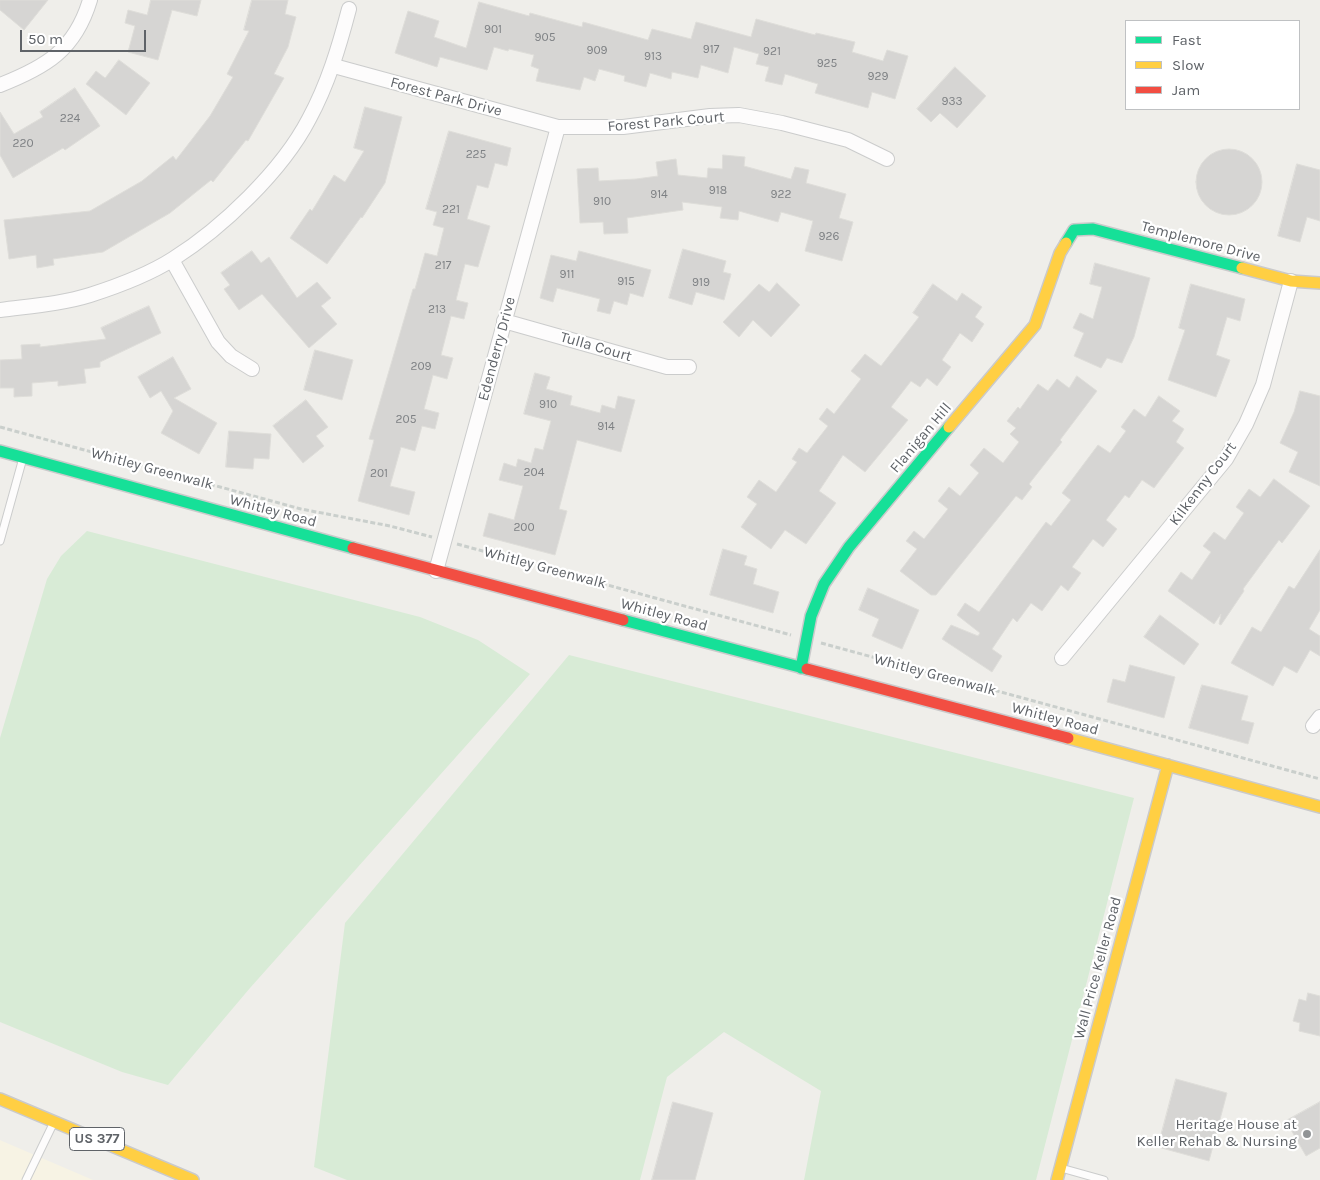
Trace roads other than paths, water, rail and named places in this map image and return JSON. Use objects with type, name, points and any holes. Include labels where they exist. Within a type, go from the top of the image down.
[{"type":"street","points":[[0,85],[32,72],[58,56],[74,36],[90,0]]},
{"type":"street","points":[[0,310],[88,296],[124,283],[172,260],[200,240],[235,210],[286,154],[309,120],[334,66],[349,9]]},
{"type":"street","name":"Forest Park Drive","points":[[334,66],[558,127]]},
{"type":"street","name":"Forest Park Court","points":[[558,127],[623,127],[710,116],[738,116],[782,123],[848,140],[888,159]]},
{"type":"street","name":"Edenderry Drive","points":[[436,571],[558,127]]},
{"type":"street","name":"Templemore Drive","points":[[1074,230],[1093,229],[1291,280],[1320,283]]},
{"type":"street","name":"Flanigan Hill","points":[[801,668],[811,616],[824,584],[849,547],[1035,325],[1060,253],[1074,230]]},
{"type":"street","points":[[172,260],[218,342],[232,356],[252,369]]},
{"type":"street","name":"Kilkenny Court","points":[[1062,658],[1226,459],[1246,424],[1262,385],[1291,280]]},
{"type":"street","name":"Tulla Court","points":[[504,321],[667,367],[689,367]]},
{"type":"street","name":"Whitley Road","points":[[0,451],[436,571],[1168,764],[1320,807]]},
{"type":"street","name":"Wall Price Keller Road","points":[[1057,1180],[1168,764]]},
{"type":"street","name":"US 377","points":[[0,1099],[193,1180]]},
{"type":"lane","points":[[0,541],[23,457]]},
{"type":"lane","points":[[26,1180],[54,1121]]},
{"type":"lane","points":[[1060,1168],[1104,1180]]},
{"type":"place","name":"Heritage House at Keller Rehab & Nursing","points":[[1307,1134]]}]
